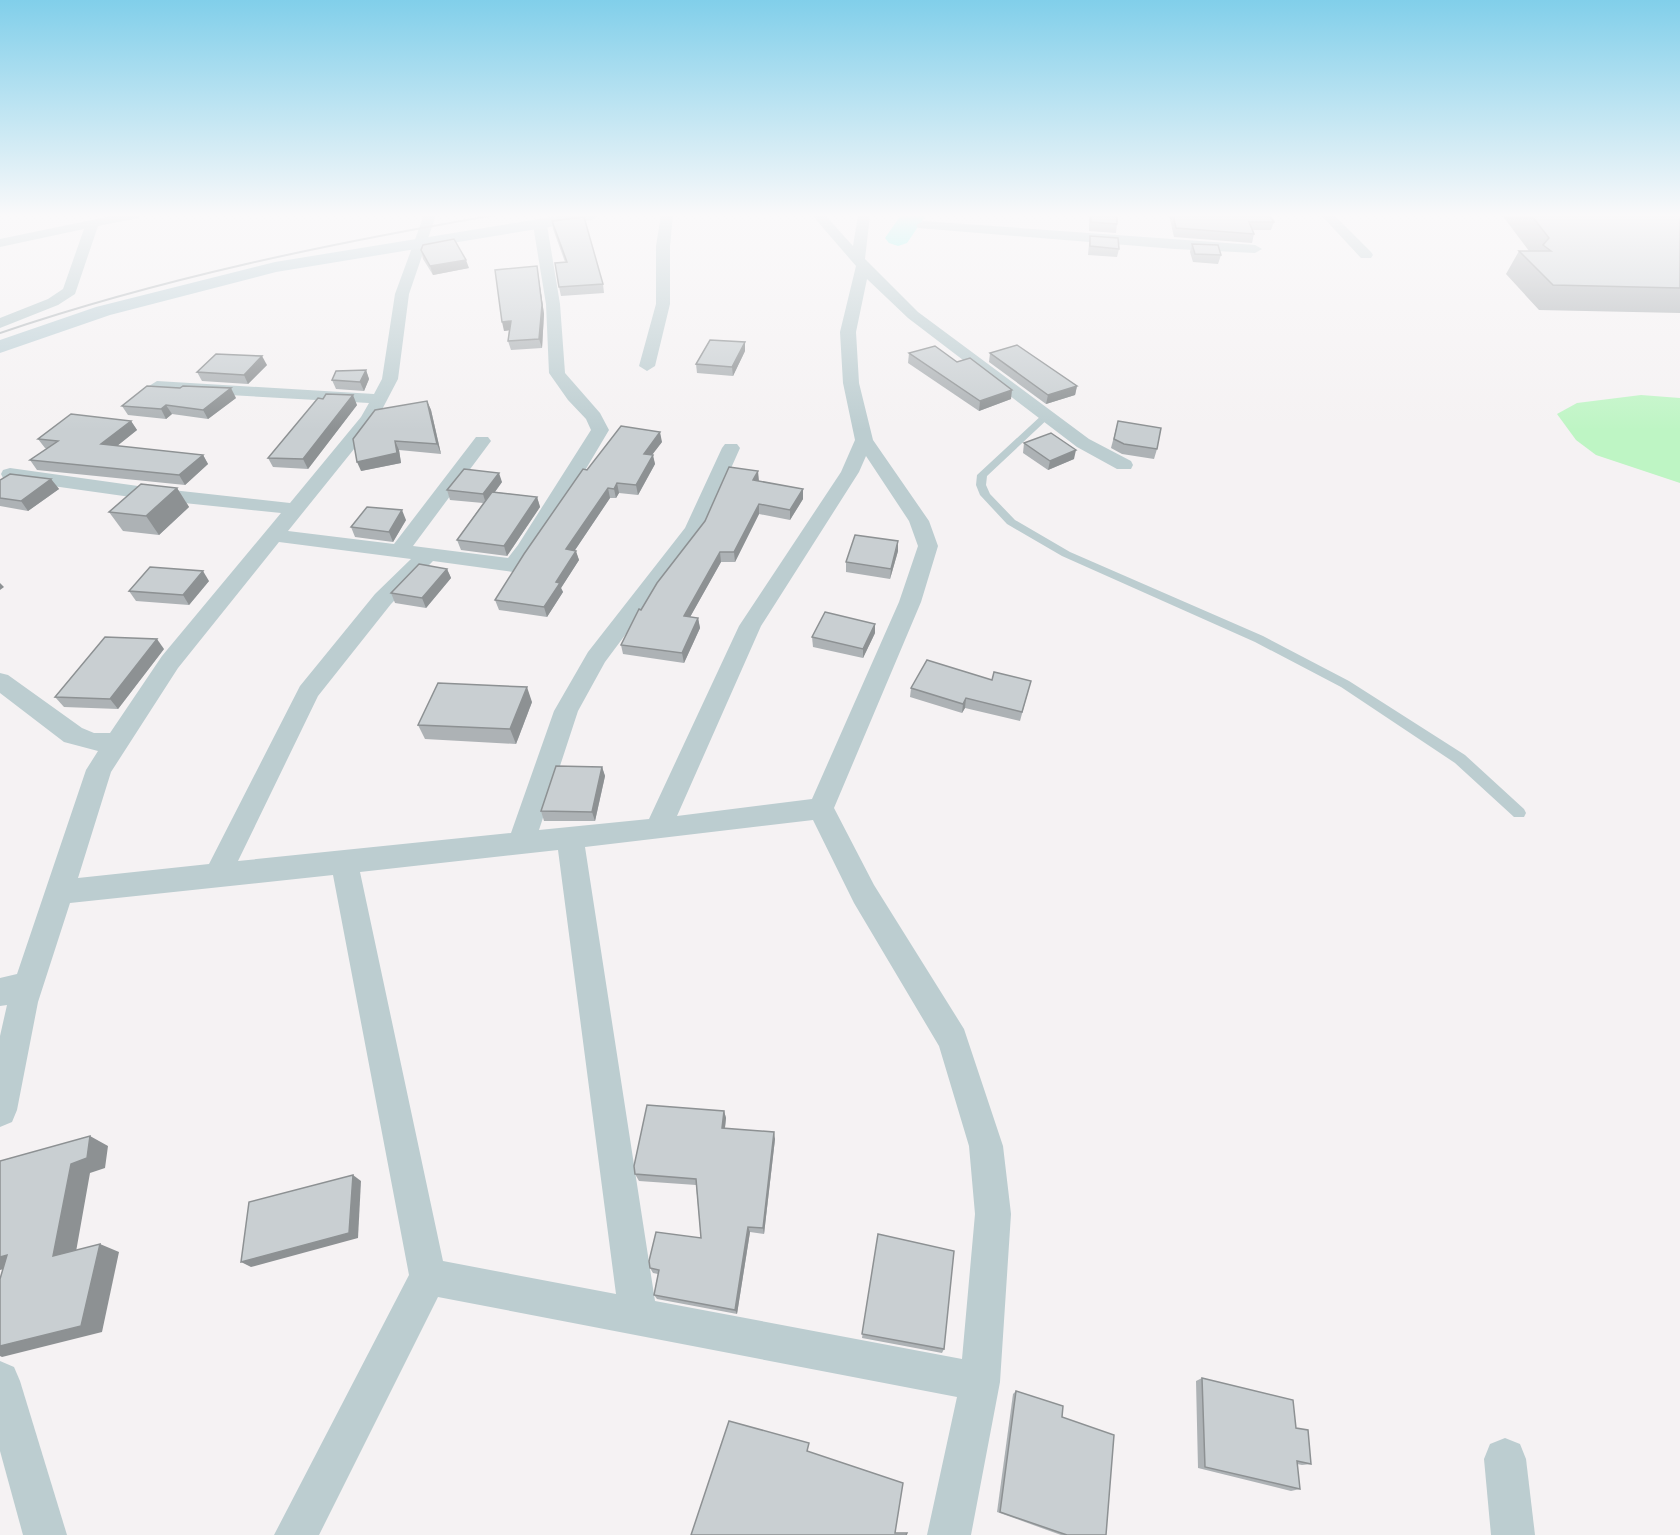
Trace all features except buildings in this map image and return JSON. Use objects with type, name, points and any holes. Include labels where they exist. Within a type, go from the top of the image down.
[{"type":"street","points":[[0,323],[53,302],[70,291],[71,287]]},
{"type":"street","points":[[0,346],[103,311],[196,287]]},
{"type":"street","points":[[0,1110],[14,989],[59,892],[99,770],[170,662],[369,419],[390,379],[405,287]]},
{"type":"street","points":[[274,535],[513,565],[550,513],[600,430],[594,417],[574,396],[557,372],[550,287]]},
{"type":"street","points":[[647,366],[663,304],[663,287]]},
{"type":"street","points":[[856,287],[848,332],[851,383],[864,440],[919,521],[928,546],[910,602],[821,808],[864,894],[953,1040],[986,1146],[993,1214],[980,1382],[949,1535]]},
{"type":"street","points":[[885,287],[913,315],[1046,416],[1083,443],[1124,465]]},
{"type":"street","points":[[157,386],[380,399]]},
{"type":"street","points":[[658,828],[750,626],[850,472],[864,440]]},
{"type":"street","points":[[400,550],[482,441]]},
{"type":"street","points":[[521,843],[566,711],[596,658],[694,529],[731,448]]},
{"type":"street","points":[[10,474],[145,493],[295,509]]},
{"type":"street","points":[[218,876],[308,693],[383,599],[429,553]]},
{"type":"street","points":[[0,681],[74,735],[94,742],[117,742]]},
{"type":"street","points":[[59,892],[570,838],[821,808]]},
{"type":"street","points":[[570,838],[638,1317]]},
{"type":"street","points":[[296,1535],[428,1277],[344,862]]},
{"type":"street","points":[[428,1277],[980,1382]]},
{"type":"street","points":[[0,1381],[45,1535]]},
{"type":"street","points":[[1505,1459],[1513,1535]]},
{"type":"lane","points":[[1046,416],[982,475],[981,485],[985,495],[1011,522],[1066,554],[1260,639],[1345,684],[1460,759],[1519,813]]},
{"type":"green space","points":[[1641,395],[1680,398],[1680,483],[1596,455],[1576,440],[1557,414],[1577,403]]},
{"type":"railway","points":[[0,333],[154,287]]}]
